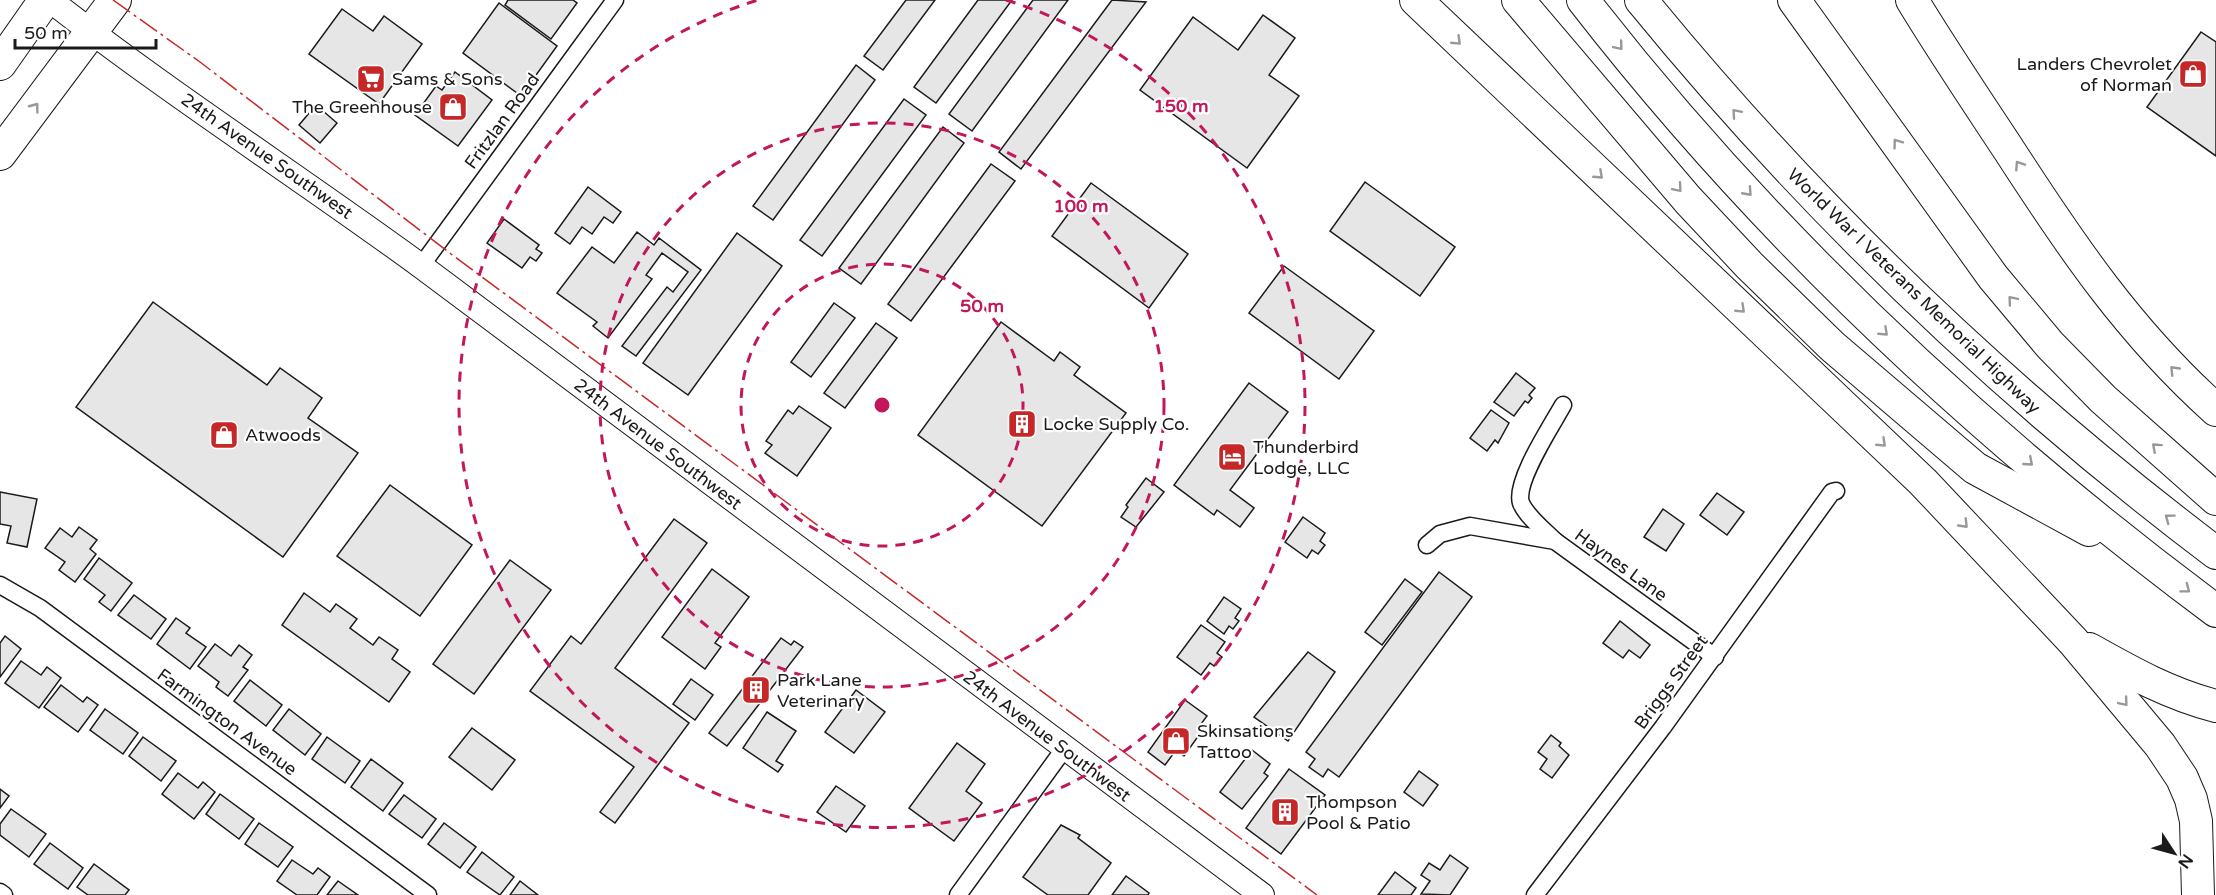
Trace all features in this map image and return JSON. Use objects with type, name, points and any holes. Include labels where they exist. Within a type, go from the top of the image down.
[{"type":"highway","points":[[0,64],[45,0]]},
{"type":"highway","points":[[0,154],[115,0]]},
{"type":"highway","points":[[1416,0],[1923,482],[2073,640],[2160,745],[2182,778],[2191,799],[2196,820],[2198,895]]},
{"type":"highway","points":[[1518,0],[1688,200],[1749,265],[1832,346],[1975,468],[2156,566]]},
{"type":"highway","points":[[1583,0],[1684,123],[1781,230],[1869,318],[2033,466],[2156,566],[2216,611]]},
{"type":"highway","name":"World War I Veterans Memorial Highway","points":[[1641,0],[1766,147],[1946,327],[2084,450],[2216,553]]},
{"type":"highway","points":[[1794,0],[1993,277],[2050,345],[2103,399],[2216,499]]},
{"type":"highway","points":[[1912,0],[2051,214],[2109,298],[2146,342],[2216,410]]},
{"type":"highway","points":[[2073,640],[2150,683],[2187,699],[2216,706]]},
{"type":"main road","name":"24th Avenue Southwest","points":[[50,0],[91,33],[207,117],[310,184],[1262,895]]},
{"type":"street","name":"Fritzlan Road","points":[[421,266],[615,0]]},
{"type":"street","points":[[1555,541],[1526,512],[1520,492],[1525,475],[1563,405]]},
{"type":"street","name":"Briggs Street","points":[[1535,895],[1715,657],[1832,492],[1836,491]]},
{"type":"street","name":"Haynes Lane","points":[[1427,545],[1440,534],[1470,526],[1555,541],[1715,657]]},
{"type":"street","name":"Farmington Avenue","points":[[0,585],[40,608],[428,895]]},
{"type":"street","points":[[958,895],[1064,749]]},
{"type":"street","points":[[0,892],[4,895]]},
{"type":"building","points":[[508,0],[573,0],[577,3],[551,39],[505,5]]},
{"type":"building","points":[[906,0],[935,0],[883,70],[864,56]]},
{"type":"building","points":[[978,0],[1012,0],[936,103],[914,87]]},
{"type":"building","points":[[1033,0],[1068,0],[972,131],[949,114]]},
{"type":"building","points":[[1112,0],[1146,2],[1021,169],[999,152]]},
{"type":"building","points":[[499,3],[557,46],[521,96],[463,53]]},
{"type":"building","name":"Sams & Sons","points":[[342,9],[373,31],[384,16],[422,44],[379,104],[309,54]]},
{"type":"building","points":[[1263,15],[1295,38],[1269,75],[1299,96],[1247,168],[1140,90],[1193,17],[1238,50]]},
{"type":"building","name":"Landers Chevrolet of Norman","points":[[2201,32],[2216,42],[2216,156],[2147,107]]},
{"type":"building","points":[[856,65],[875,80],[773,220],[753,206]]},
{"type":"building","name":"The Greenhouse","points":[[455,72],[492,100],[458,146],[415,115],[436,86],[442,90]]},
{"type":"building","points":[[904,99],[926,115],[822,256],[800,240]]},
{"type":"building","points":[[316,105],[337,123],[320,143],[299,125]]},
{"type":"building","points":[[943,127],[964,143],[861,284],[839,268]]},
{"type":"building","points":[[991,164],[1015,181],[911,321],[888,304]]},
{"type":"building","points":[[1365,182],[1455,247],[1420,296],[1330,231]]},
{"type":"building","points":[[1091,183],[1188,254],[1149,308],[1052,236]]},
{"type":"building","points":[[588,187],[621,212],[613,223],[604,217],[592,234],[582,227],[570,244],[555,233]]},
{"type":"building","points":[[504,219],[539,245],[536,249],[542,253],[536,261],[530,257],[522,268],[487,243]]},
{"type":"building","points":[[637,232],[654,245],[659,238],[701,270],[636,356],[622,346],[667,287],[673,292],[688,272],[662,253],[646,275],[652,279],[608,338],[593,326],[597,322],[557,293],[592,247],[614,263]]},
{"type":"building","points":[[737,233],[782,266],[688,395],[643,363]]},
{"type":"building","points":[[1284,266],[1374,331],[1339,379],[1249,313]]},
{"type":"building","name":"Atwoods","points":[[153,302],[267,385],[280,368],[322,398],[308,418],[358,453],[283,557],[76,407]]},
{"type":"building","points":[[834,303],[855,318],[811,377],[791,362]]},
{"type":"building","name":"Locke Supply Co.","points":[[1001,322],[1054,361],[1060,352],[1080,367],[1074,375],[1126,413],[1042,526],[918,435]]},
{"type":"building","points":[[876,323],[897,338],[845,408],[824,393]]},
{"type":"building","points":[[1516,373],[1535,388],[1529,395],[1532,398],[1528,403],[1525,401],[1514,416],[1494,402]]},
{"type":"building","points":[[1249,383],[1288,412],[1230,490],[1254,508],[1240,527],[1217,510],[1214,515],[1174,485]]},
{"type":"building","points":[[799,406],[831,428],[797,476],[765,453],[772,445],[766,441],[788,410],[793,414]]},
{"type":"building","points":[[1491,410],[1509,423],[1498,443],[1495,440],[1487,451],[1470,438]]},
{"type":"building","points":[[1146,478],[1164,492],[1136,527],[1121,517],[1128,507],[1126,505]]},
{"type":"building","points":[[390,485],[472,545],[420,616],[337,556]]},
{"type":"building","points":[[0,492],[37,499],[27,547],[7,543],[11,526],[0,524]]},
{"type":"building","points":[[1717,493],[1744,512],[1727,535],[1700,515]]},
{"type":"building","points":[[1663,509],[1684,524],[1666,551],[1644,537]]},
{"type":"building","points":[[1303,517],[1325,533],[1320,541],[1325,545],[1318,554],[1312,550],[1307,558],[1285,542]]},
{"type":"building","points":[[674,519],[707,543],[615,668],[689,723],[615,823],[600,812],[634,767],[530,691],[571,636],[581,644]]},
{"type":"building","points":[[79,527],[97,540],[90,549],[96,554],[75,582],[59,570],[65,562],[45,548],[60,528],[72,537]]},
{"type":"building","points":[[99,558],[132,583],[111,611],[99,602],[105,595],[84,579]]},
{"type":"building","points":[[510,560],[551,590],[474,694],[433,664]]},
{"type":"building","points":[[712,569],[749,597],[715,643],[721,647],[705,669],[662,637]]},
{"type":"building","points":[[1439,572],[1472,597],[1339,777],[1328,769],[1323,777],[1309,767],[1315,759],[1306,752]]},
{"type":"building","points":[[1405,579],[1422,592],[1382,645],[1365,632]]},
{"type":"building","points":[[304,593],[330,612],[336,604],[357,619],[350,628],[373,645],[379,637],[398,650],[392,659],[410,672],[389,702],[282,625]]},
{"type":"building","points":[[134,595],[166,619],[151,639],[118,615]]},
{"type":"building","points":[[1224,597],[1241,609],[1235,618],[1239,621],[1233,629],[1229,626],[1224,634],[1207,621]]},
{"type":"building","points":[[176,618],[190,628],[186,633],[206,647],[190,669],[157,644]]},
{"type":"building","points":[[1620,621],[1650,645],[1640,658],[1629,650],[1623,658],[1603,643]]},
{"type":"building","points":[[1201,625],[1225,642],[1217,653],[1222,657],[1214,666],[1210,663],[1201,675],[1177,657]]},
{"type":"building","points":[[5,636],[21,649],[0,677],[0,643]]},
{"type":"building","name":"Park Lane Veterinary","points":[[781,638],[791,645],[794,641],[803,647],[727,746],[709,733]]},
{"type":"building","points":[[215,644],[231,656],[239,645],[252,655],[243,667],[248,670],[228,696],[216,687],[219,682],[198,666]]},
{"type":"building","points":[[1308,652],[1335,672],[1288,741],[1254,717]]},
{"type":"building","points":[[21,661],[41,675],[47,667],[61,678],[39,708],[5,683]]},
{"type":"building","points":[[691,679],[713,695],[695,720],[673,704]]},
{"type":"building","points":[[250,680],[282,705],[266,726],[234,701]]},
{"type":"building","points":[[61,685],[83,702],[87,697],[98,705],[78,732],[44,707]]},
{"type":"building","points":[[856,690],[885,712],[854,753],[825,732]]},
{"type":"building","name":"Skinsations Tattoo","points":[[1185,700],[1207,716],[1198,728],[1202,731],[1184,756],[1176,750],[1165,765],[1148,752]]},
{"type":"building","points":[[105,709],[138,733],[123,754],[90,730]]},
{"type":"building","points":[[289,709],[321,734],[305,755],[273,730]]},
{"type":"building","points":[[767,712],[796,731],[776,761],[783,765],[778,772],[743,748]]},
{"type":"building","points":[[472,728],[515,760],[492,790],[449,757]]},
{"type":"building","points":[[1551,735],[1561,743],[1559,746],[1569,755],[1552,778],[1540,769],[1547,759],[1538,752]]},
{"type":"building","points":[[143,737],[176,761],[161,781],[129,756]]},
{"type":"building","points":[[327,737],[360,761],[345,783],[312,759]]},
{"type":"building","points":[[957,743],[985,764],[966,791],[982,803],[954,841],[909,808]]},
{"type":"building","points":[[1252,750],[1270,764],[1264,773],[1268,776],[1242,809],[1220,792]]},
{"type":"building","points":[[371,759],[403,783],[383,811],[351,787]]},
{"type":"building","name":"Thompson Pool & Patio","points":[[1289,769],[1325,795],[1281,854],[1246,828]]},
{"type":"building","points":[[1419,771],[1438,785],[1423,806],[1404,792]]},
{"type":"building","points":[[178,773],[198,788],[203,782],[215,792],[194,819],[162,794]]},
{"type":"building","points":[[836,786],[865,806],[846,832],[817,812]]},
{"type":"building","points":[[0,789],[9,796],[0,808]]},
{"type":"building","points":[[220,794],[254,819],[239,839],[206,814]]},
{"type":"building","points":[[404,795],[436,819],[422,838],[389,814]]},
{"type":"building","points":[[11,809],[46,834],[29,857],[0,835],[0,824]]},
{"type":"building","points":[[259,823],[293,847],[278,867],[245,844]]},
{"type":"building","points":[[444,823],[476,847],[460,868],[428,844]]},
{"type":"building","points":[[1061,825],[1080,835],[1078,838],[1111,863],[1088,895],[1048,895],[1023,877]]},
{"type":"building","points":[[50,843],[83,868],[68,889],[34,864]]},
{"type":"building","points":[[482,852],[514,877],[500,895],[467,872]]},
{"type":"building","points":[[1450,855],[1468,868],[1450,895],[1421,894],[1430,881],[1421,875],[1429,863],[1440,870]]},
{"type":"building","points":[[292,860],[313,874],[318,868],[330,877],[317,895],[297,895],[277,881]]},
{"type":"building","points":[[94,864],[129,890],[125,895],[88,895],[77,887]]},
{"type":"building","points":[[1395,872],[1416,888],[1411,895],[1378,895]]},
{"type":"building","points":[[1126,876],[1149,893],[1148,895],[1112,895]]},
{"type":"building","points":[[338,881],[358,895],[327,895]]},
{"type":"building","points":[[520,881],[538,895],[510,895]]},
{"type":"power","points":[[113,0],[200,62],[451,254],[1317,895]]},
{"type":"place","name":"Landers Chevrolet of Norman","points":[[2193,74]]},
{"type":"place","name":"Sams & Sons","points":[[371,79]]},
{"type":"place","name":"The Greenhouse","points":[[453,107]]},
{"type":"place","name":"Locke Supply Co.","points":[[1022,424]]},
{"type":"place","name":"Atwoods","points":[[224,435]]},
{"type":"place","name":"Thunderbird Lodge, LLC","points":[[1232,457]]},
{"type":"place","name":"Park Lane Veterinary","points":[[756,690]]},
{"type":"place","name":"Skinsations Tattoo","points":[[1176,741]]},
{"type":"place","name":"Thompson Pool & Patio","points":[[1285,812]]}]
